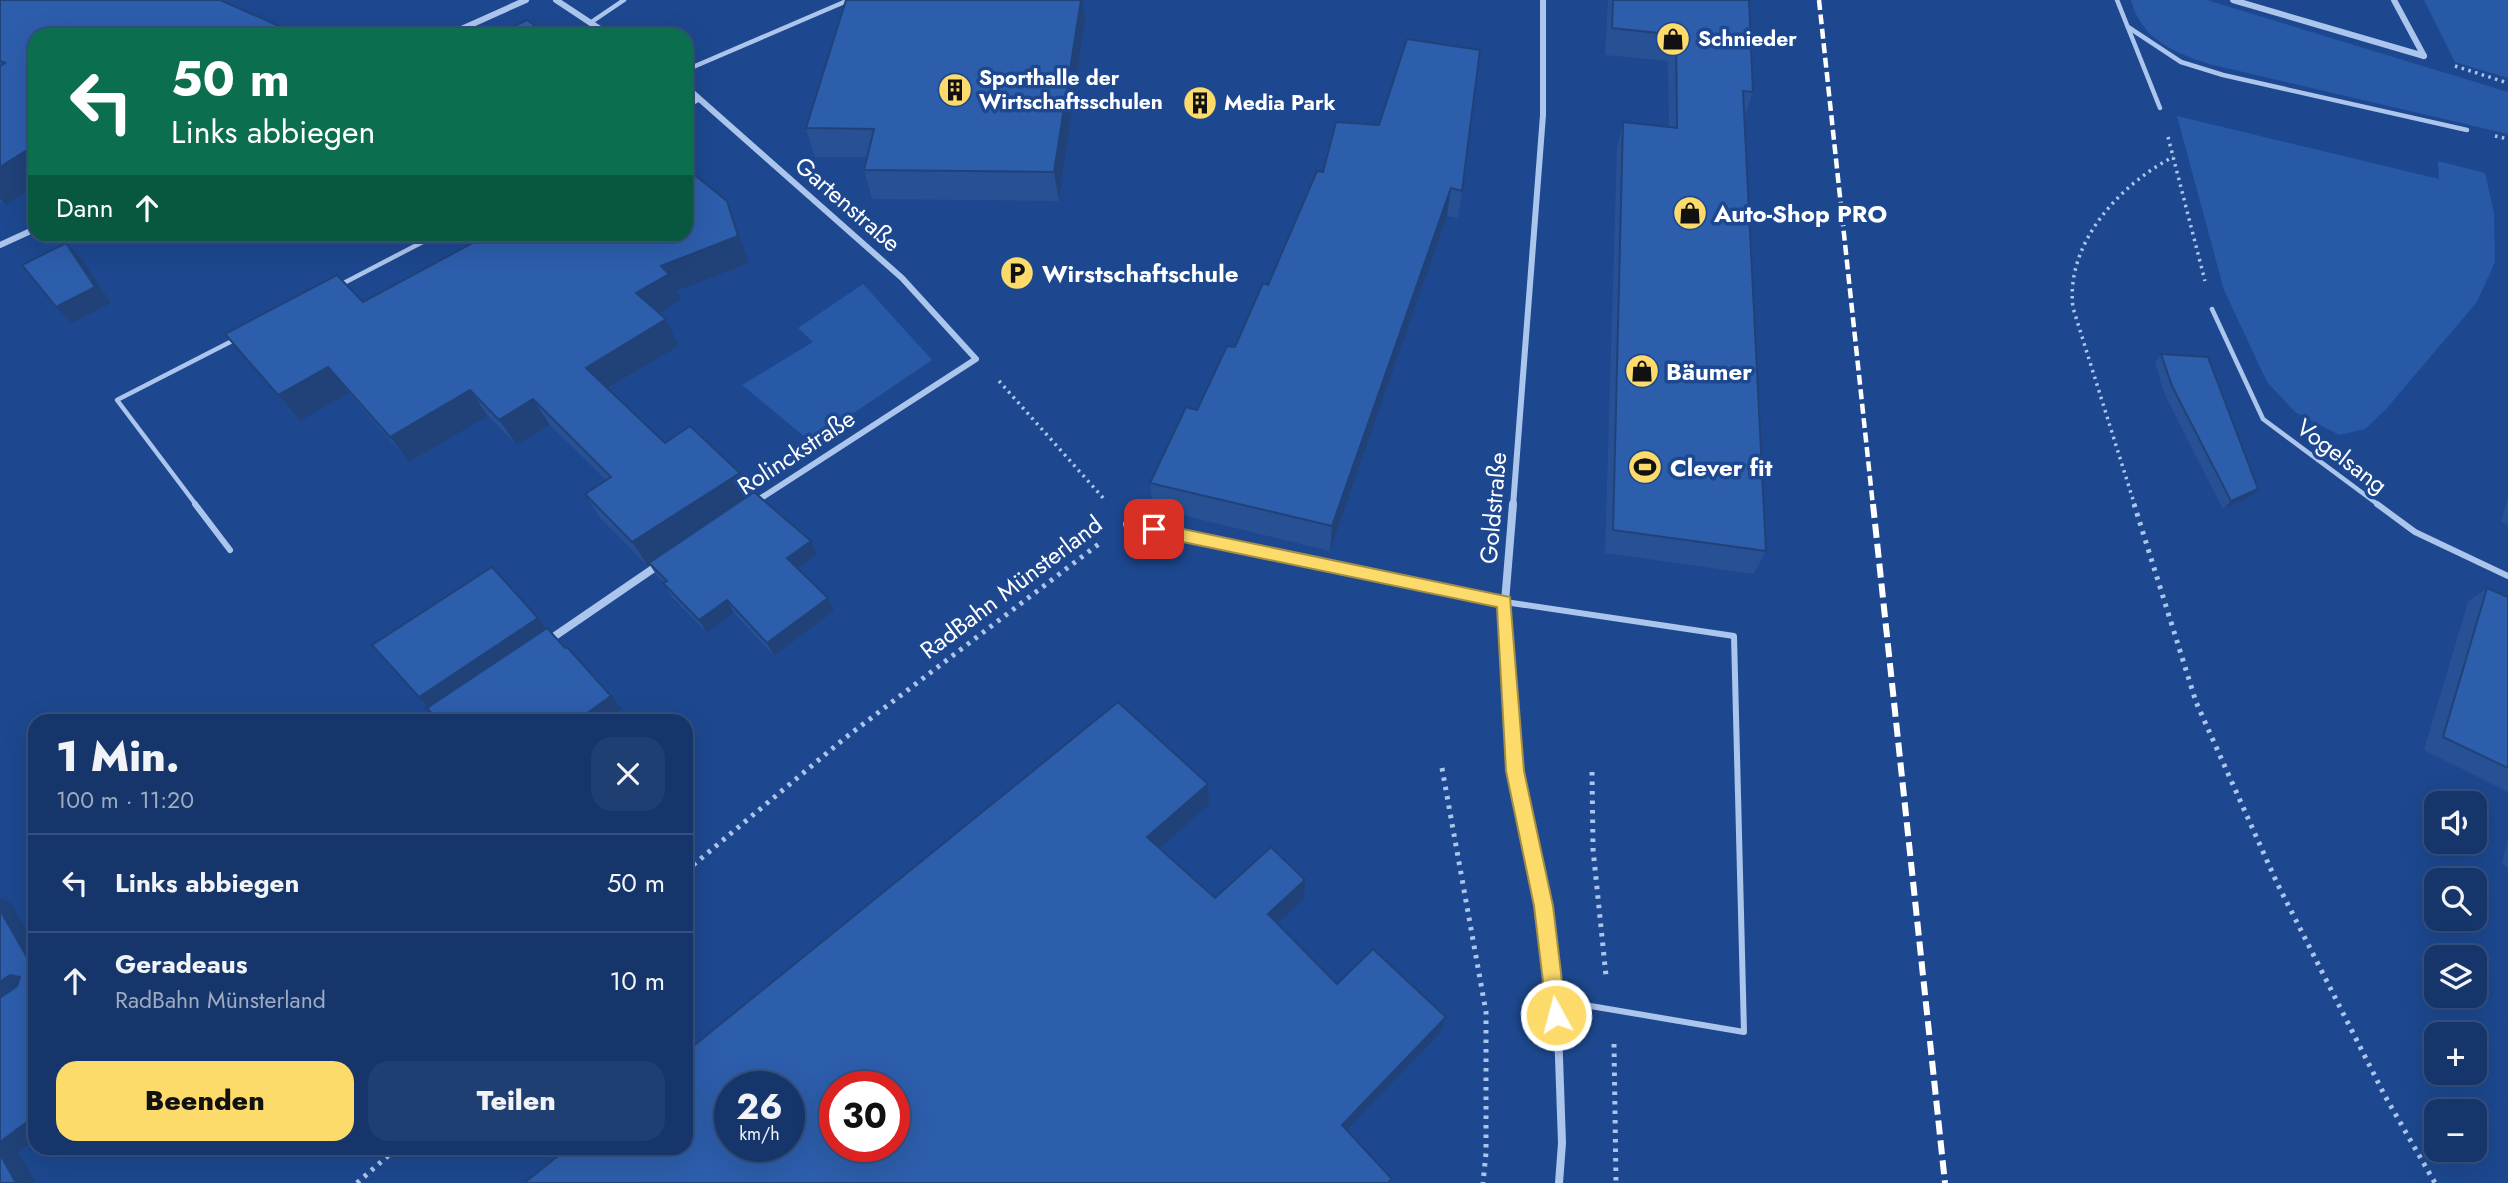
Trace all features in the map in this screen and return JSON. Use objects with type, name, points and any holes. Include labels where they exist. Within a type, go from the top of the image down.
[{"type":"street","points":[[464,28],[526,0]]},
{"type":"street","points":[[556,0],[598,28]]},
{"type":"street","name":"Goldstraße","points":[[1543,0],[1543,115],[1505,602],[1515,771],[1544,906],[1555,1000],[1562,1143],[1559,1183]]},
{"type":"street","points":[[2233,0],[2424,56]]},
{"type":"street","points":[[2394,0],[2424,56]]},
{"type":"street","name":"Gartenstraße","points":[[693,93],[902,278],[976,359]]},
{"type":"street","points":[[0,245],[28,232]]},
{"type":"street","name":"Rolinckstraße","points":[[751,504],[976,359]]},
{"type":"street","name":"RadBahn Münsterland","points":[[1127,524],[1505,602]]},
{"type":"street","points":[[540,646],[673,556]]},
{"type":"lane","points":[[590,23],[624,0]]},
{"type":"lane","points":[[693,67],[752,39],[811,20],[849,0]]},
{"type":"lane","points":[[2117,0],[2160,108]]},
{"type":"lane","points":[[2128,27],[2181,61],[2223,75],[2467,130]]},
{"type":"lane","points":[[693,102],[700,99]]},
{"type":"lane","points":[[327,292],[423,242]]},
{"type":"lane","name":"Vogelsang","points":[[2212,309],[2263,419],[2415,532],[2508,576]]},
{"type":"lane","points":[[230,550],[117,400],[240,337]]},
{"type":"lane","points":[[1505,602],[1734,636],[1744,1032],[1555,1000]]},
{"type":"path","points":[[2424,56],[2508,83]]},
{"type":"path","points":[[2212,309],[2173,157],[2144,174],[2088,238],[2073,274],[2073,308],[2196,702],[2277,883],[2385,1096],[2435,1183]]},
{"type":"path","points":[[976,359],[1127,524]]},
{"type":"path","name":"RadBahn Münsterland","points":[[693,865],[845,738],[1051,578],[1127,524]]},
{"type":"path","points":[[1441,768],[1486,1012],[1486,1153],[1483,1183]]},
{"type":"path","points":[[357,1183],[389,1155]]},
{"type":"shaded area","points":[[2131,0],[2207,0],[2508,92],[2508,134],[2209,64],[2160,42],[2142,25]]},
{"type":"shaded area","points":[[2424,0],[2508,0],[2508,78],[2455,62]]},
{"type":"shaded area","points":[[2177,116],[2439,179],[2438,161],[2485,173],[2494,213],[2495,262],[2477,302],[2386,409],[2365,429],[2339,435],[2295,412],[2267,382],[2224,290]]},
{"type":"shaded area","points":[[863,284],[932,360],[811,442],[742,385],[813,342],[798,328]]},
{"type":"building","points":[[0,0],[220,0],[283,28],[28,28],[28,149],[0,167],[0,66],[5,63],[0,61]]},
{"type":"building","name":"Sporthalle der Wirtschaftsschulen","points":[[846,0],[1081,0],[1054,172],[864,170],[874,129],[806,128]]},
{"type":"building","points":[[1613,0],[1749,0],[1753,92],[1743,91],[1766,551],[1613,530],[1623,122],[1677,128],[1676,35],[1612,28]]},
{"type":"building","points":[[527,20],[538,28],[510,28]]},
{"type":"building","points":[[1407,39],[1480,50],[1462,191],[1451,188],[1332,526],[1150,483],[1186,407],[1197,410],[1227,346],[1235,347],[1263,283],[1268,285],[1317,171],[1323,172],[1336,122],[1379,125]]},
{"type":"building","points":[[693,174],[727,201],[738,236],[661,266],[669,274],[636,293],[666,319],[586,368],[665,443],[690,426],[740,473],[632,542],[585,494],[611,477],[533,399],[499,420],[470,390],[390,437],[328,367],[278,395],[225,334],[337,275],[363,302],[474,242],[693,242]]},
{"type":"building","points":[[66,243],[95,287],[56,307],[22,265]]},
{"type":"building","points":[[2161,354],[2208,357],[2258,489],[2231,501],[2172,386]]},
{"type":"building","points":[[754,492],[811,541],[787,558],[828,598],[767,643],[727,600],[699,620],[663,583],[667,581],[649,563]]},
{"type":"building","points":[[492,567],[538,618],[419,697],[372,645]]},
{"type":"building","points":[[2487,588],[2508,597],[2508,768],[2443,737]]},
{"type":"building","points":[[547,628],[611,696],[586,714],[432,714],[427,708]]},
{"type":"building","points":[[1118,702],[1208,784],[1147,837],[1215,898],[1271,847],[1305,880],[1268,914],[1337,984],[1373,949],[1446,1017],[1342,1125],[1392,1179],[1388,1183],[524,1183],[559,1155],[693,1155],[693,1046]]},
{"type":"building","points":[[0,910],[28,959],[28,1121],[0,1142],[0,998],[17,986],[20,977],[10,975],[0,982]]},
{"type":"building","points":[[0,1154],[16,1183],[0,1183]]},
{"type":"railway","points":[[1819,0],[1873,506]]},
{"type":"railway","points":[[1873,504],[1945,1183]]},
{"type":"place","name":"Schnieder","points":[[1673,39]]},
{"type":"place","name":"Sporthalle der Wirtschaftsschulen","points":[[955,90]]},
{"type":"place","name":"Media Park","points":[[1200,103]]},
{"type":"place","name":"Auto-Shop PRO","points":[[1690,213]]},
{"type":"place","name":"Wirstschaftschule","points":[[1017,273]]},
{"type":"place","name":"Bäumer","points":[[1642,371]]},
{"type":"place","name":"Clever fit","points":[[1645,467]]},
{"type":"route","points":[[1154,529],[1505,602],[1515,771],[1544,906],[1556,1015]]}]
